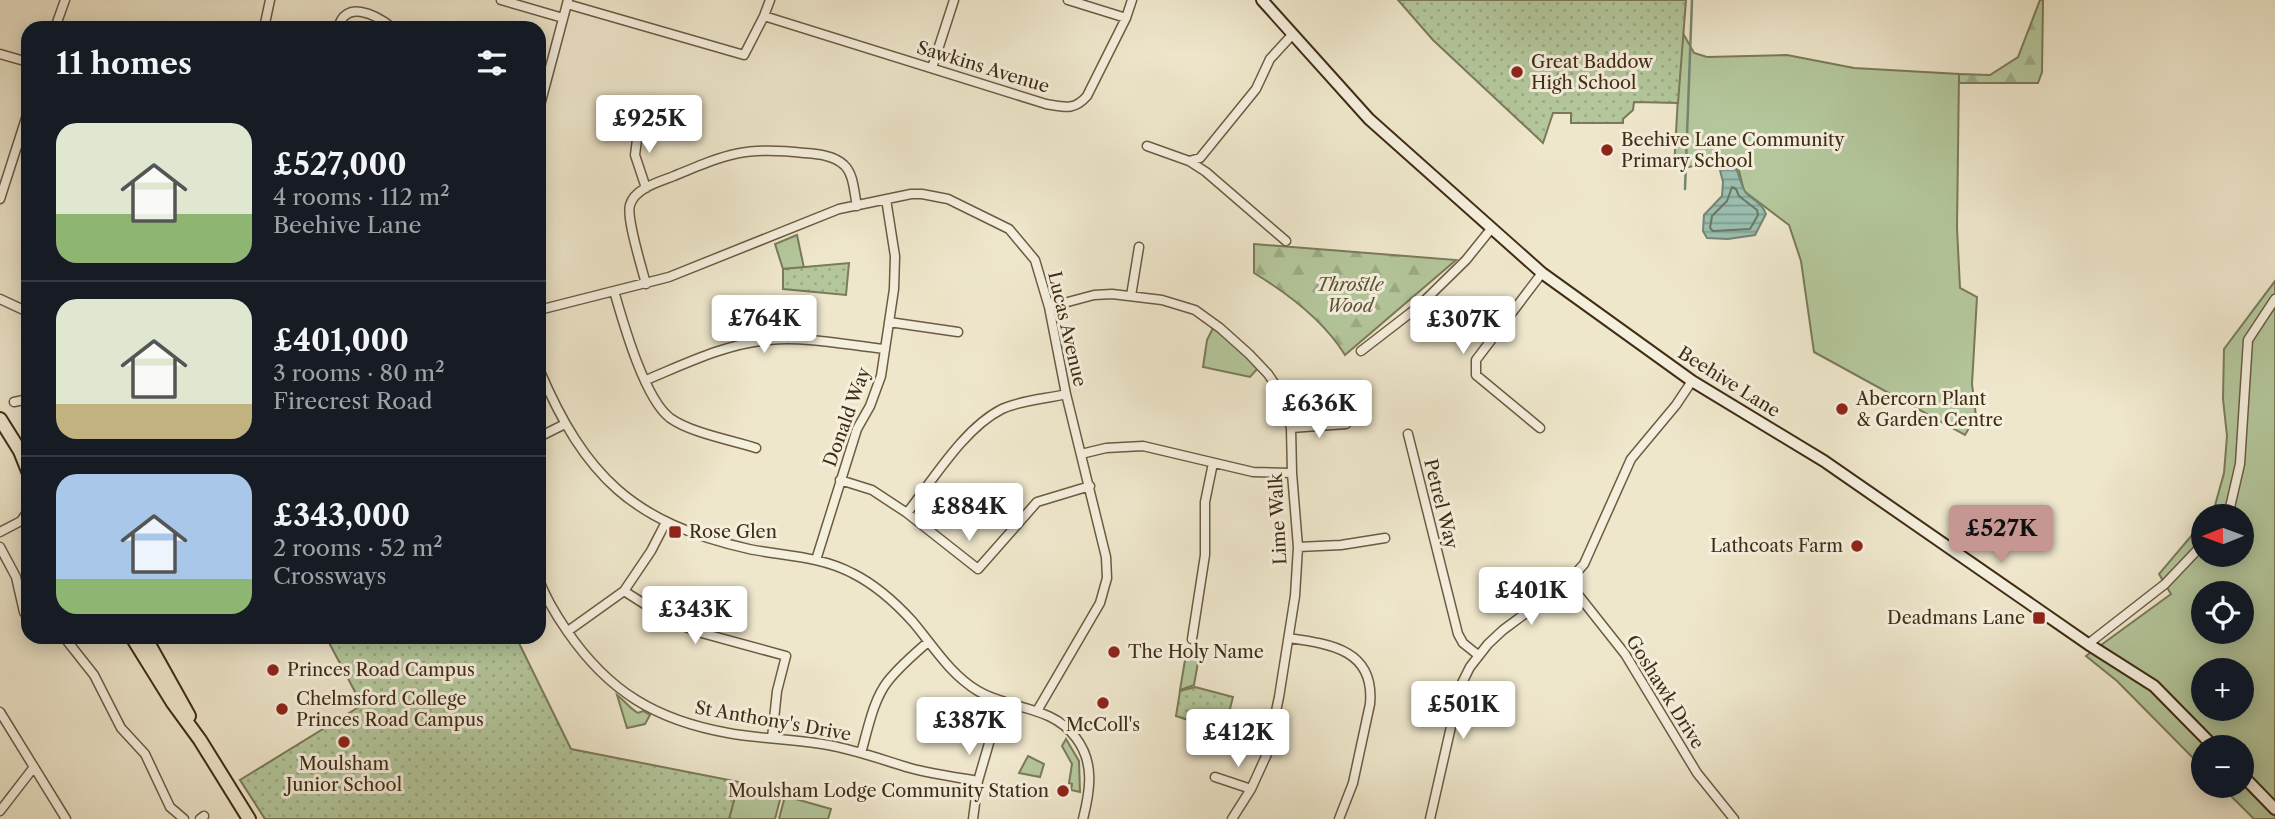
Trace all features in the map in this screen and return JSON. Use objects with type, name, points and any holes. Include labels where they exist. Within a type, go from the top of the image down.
[{"type":"main road","name":"Beehive Lane","points":[[1262,0],[1369,119],[1542,273],[1692,381],[1824,461],[2088,644],[2154,686],[2202,735]]},
{"type":"main road","points":[[0,419],[21,450]]},
{"type":"main road","points":[[136,644],[248,819]]},
{"type":"main road","points":[[149,644],[183,701],[200,740]]},
{"type":"main road","points":[[2254,787],[2275,809]]},
{"type":"street","points":[[58,21],[65,0]]},
{"type":"street","points":[[266,21],[270,0]]},
{"type":"street","points":[[501,0],[563,18]]},
{"type":"street","points":[[546,80],[568,2],[744,55],[770,0]]},
{"type":"street","points":[[932,68],[954,0]]},
{"type":"street","points":[[1068,0],[1126,18]]},
{"type":"street","name":"Sawkins Avenue","points":[[764,16],[1046,104],[1069,108],[1079,105],[1087,96],[1126,18],[1132,0]]},
{"type":"street","points":[[339,21],[345,10],[352,8],[384,21]]},
{"type":"street","points":[[1189,161],[1200,158],[1256,89],[1270,59],[1292,35]]},
{"type":"street","points":[[0,54],[21,60]]},
{"type":"street","points":[[639,124],[635,161],[646,188]]},
{"type":"street","points":[[0,199],[21,134]]},
{"type":"street","points":[[1147,146],[1189,161],[1206,172],[1286,241]]},
{"type":"street","points":[[646,284],[629,212],[633,199],[646,188],[726,155],[759,149],[826,155],[845,165],[850,173],[857,205]]},
{"type":"street","name":"Lucas Avenue","points":[[546,308],[669,277],[824,214],[911,194],[940,196],[1009,229],[1035,260],[1049,307],[1066,394],[1106,557],[1107,578],[1100,603],[1037,711]]},
{"type":"street","name":"Donald Way","points":[[816,560],[857,429],[870,406],[881,376],[894,289],[895,256],[886,199]]},
{"type":"street","points":[[1361,351],[1418,307],[1465,260],[1491,229]]},
{"type":"street","points":[[1131,296],[1139,247]]},
{"type":"street","points":[[1540,428],[1476,375],[1476,360],[1542,273]]},
{"type":"street","points":[[614,291],[622,322],[646,380],[657,402],[669,417],[688,427],[756,448]]},
{"type":"street","name":"Lime Walk","points":[[1049,307],[1112,293],[1163,300],[1195,310],[1220,328],[1268,373],[1283,396],[1291,428],[1298,547],[1295,596],[1267,754],[1251,789],[1232,819]]},
{"type":"street","points":[[0,299],[21,309]]},
{"type":"street","points":[[2231,504],[2240,464],[2248,340],[2275,299]]},
{"type":"street","points":[[889,322],[958,332]]},
{"type":"street","points":[[646,380],[710,354],[768,340],[830,341],[885,349]]},
{"type":"street","points":[[1430,819],[1460,687],[1478,655],[1503,630],[1568,582],[1584,564],[1630,459],[1676,405],[1692,381]]},
{"type":"street","points":[[546,384],[578,447],[624,496],[666,522],[704,537],[750,549],[816,560],[849,571],[880,589],[906,615],[957,676],[1001,702],[1037,711],[1062,723],[1078,740],[1088,766],[1090,786],[1083,819]]},
{"type":"street","points":[[907,513],[963,441],[982,422],[1004,408],[1066,394]]},
{"type":"street","points":[[15,402],[21,401]]},
{"type":"street","points":[[546,434],[565,424]]},
{"type":"street","points":[[1291,428],[1346,424]]},
{"type":"street","name":"Petrel Way","points":[[1408,434],[1458,634],[1463,643],[1478,655]]},
{"type":"street","points":[[1081,454],[1106,448],[1143,446],[1253,472],[1292,472]]},
{"type":"street","points":[[1192,639],[1205,555],[1205,502],[1213,463]]},
{"type":"street","points":[[840,480],[872,490],[907,513],[978,569],[1037,502],[1090,486]]},
{"type":"street","points":[[0,532],[21,522]]},
{"type":"street","points":[[568,631],[624,591],[651,551],[666,522]]},
{"type":"street","points":[[1298,547],[1341,545],[1385,538]]},
{"type":"street","points":[[0,547],[16,577],[21,602]]},
{"type":"street","points":[[2088,644],[2165,584],[2191,557]]},
{"type":"street","name":"Goshawk Drive","points":[[1568,582],[1625,654],[1697,773],[1734,819]]},
{"type":"street","points":[[624,591],[671,621],[709,635],[786,656],[777,691],[772,738]]},
{"type":"street","name":"St Anthony's Drive","points":[[546,595],[555,614],[580,651],[599,673],[626,695],[656,711],[687,723],[729,733],[832,745],[921,771],[978,781]]},
{"type":"street","points":[[1289,638],[1343,649],[1360,664],[1371,691],[1353,783],[1339,819]]},
{"type":"street","points":[[861,753],[887,682],[928,642]]},
{"type":"street","points":[[70,644],[94,675],[126,734],[145,754],[170,807],[184,819]]},
{"type":"street","points":[[973,819],[978,781],[1001,702]]},
{"type":"street","points":[[0,712],[66,819]]},
{"type":"street","points":[[0,811],[34,767]]},
{"type":"street","points":[[1216,776],[1251,789]]},
{"type":"green space","name":"Great Baddow High School","points":[[1398,0],[1686,0],[1678,103],[1634,102],[1633,110],[1623,119],[1623,123],[1571,123],[1571,113],[1553,113],[1543,143],[1433,40]]},
{"type":"green space","points":[[2040,0],[2043,0],[2042,72],[2038,83],[1959,83],[1959,74],[1990,75],[2018,57]]},
{"type":"green space","points":[[1684,35],[1694,53],[1707,57],[1787,55],[1854,68],[1959,74],[1957,228],[1960,288],[1977,297],[1972,384],[1976,416],[1965,435],[1814,352],[1801,261],[1789,225],[1744,191],[1739,171],[1732,162],[1674,169],[1681,42]]},
{"type":"green space","points":[[797,235],[804,268],[783,269],[775,244]]},
{"type":"green space","name":"Throstle Wood","points":[[1254,244],[1456,260],[1345,355],[1327,331],[1304,309],[1254,273]]},
{"type":"green space","points":[[849,263],[846,295],[783,289],[783,269]]},
{"type":"green space","points":[[2275,281],[2275,819],[2254,819],[2233,798],[2254,798],[2254,735],[2191,735],[2191,756],[2117,681],[2086,656],[2171,594],[2159,574],[2191,536],[2191,567],[2254,567],[2254,504],[2215,504],[2224,473],[2227,436],[2223,399],[2224,349]]},
{"type":"green space","points":[[1214,326],[1258,368],[1250,377],[1203,367],[1207,340]]},
{"type":"green space","points":[[330,644],[519,644],[571,749],[739,782],[729,819],[265,819],[240,780],[362,705]]},
{"type":"green space","points":[[1187,648],[1200,651],[1194,685],[1180,690]]},
{"type":"green space","points":[[1195,687],[1233,697],[1224,732],[1176,716],[1180,691]]},
{"type":"green space","points":[[617,695],[638,713],[643,711],[650,715],[645,724],[627,728]]},
{"type":"green space","points":[[1066,739],[1079,761],[1080,792],[1071,790],[1072,784],[1069,783],[1072,764],[1062,746]]},
{"type":"green space","points":[[1028,756],[1044,764],[1040,777],[1019,773]]},
{"type":"green space","points":[[738,784],[781,796],[775,819],[729,819]]},
{"type":"green space","points":[[785,796],[831,809],[828,819],[779,819]]},
{"type":"water","points":[[1732,161],[1744,190],[1766,214],[1755,235],[1728,239],[1707,238],[1703,231],[1704,215],[1722,196],[1720,170]]},
{"type":"waterway","points":[[1685,189],[1692,0]]},
{"type":"place","name":"Great Baddow High School","points":[[1517,72]]},
{"type":"place","name":"Beehive Lane Community Primary School","points":[[1607,150]]},
{"type":"place","name":"Abercorn Plant & Garden Centre","points":[[1842,409]]},
{"type":"place","name":"Rose Glen","points":[[675,532]]},
{"type":"place","name":"Lathcoats Farm","points":[[1857,546]]},
{"type":"place","name":"Deadmans Lane","points":[[2039,618]]},
{"type":"place","name":"The Holy Name","points":[[1114,652]]},
{"type":"place","name":"Princes Road Campus","points":[[273,670]]},
{"type":"place","name":"McColl's","points":[[1103,703]]},
{"type":"place","name":"Chelmsford College Princes Road Campus","points":[[282,709]]},
{"type":"place","name":"Moulsham Junior School","points":[[344,742]]},
{"type":"place","name":"Moulsham Lodge Community Station","points":[[1063,791]]}]
